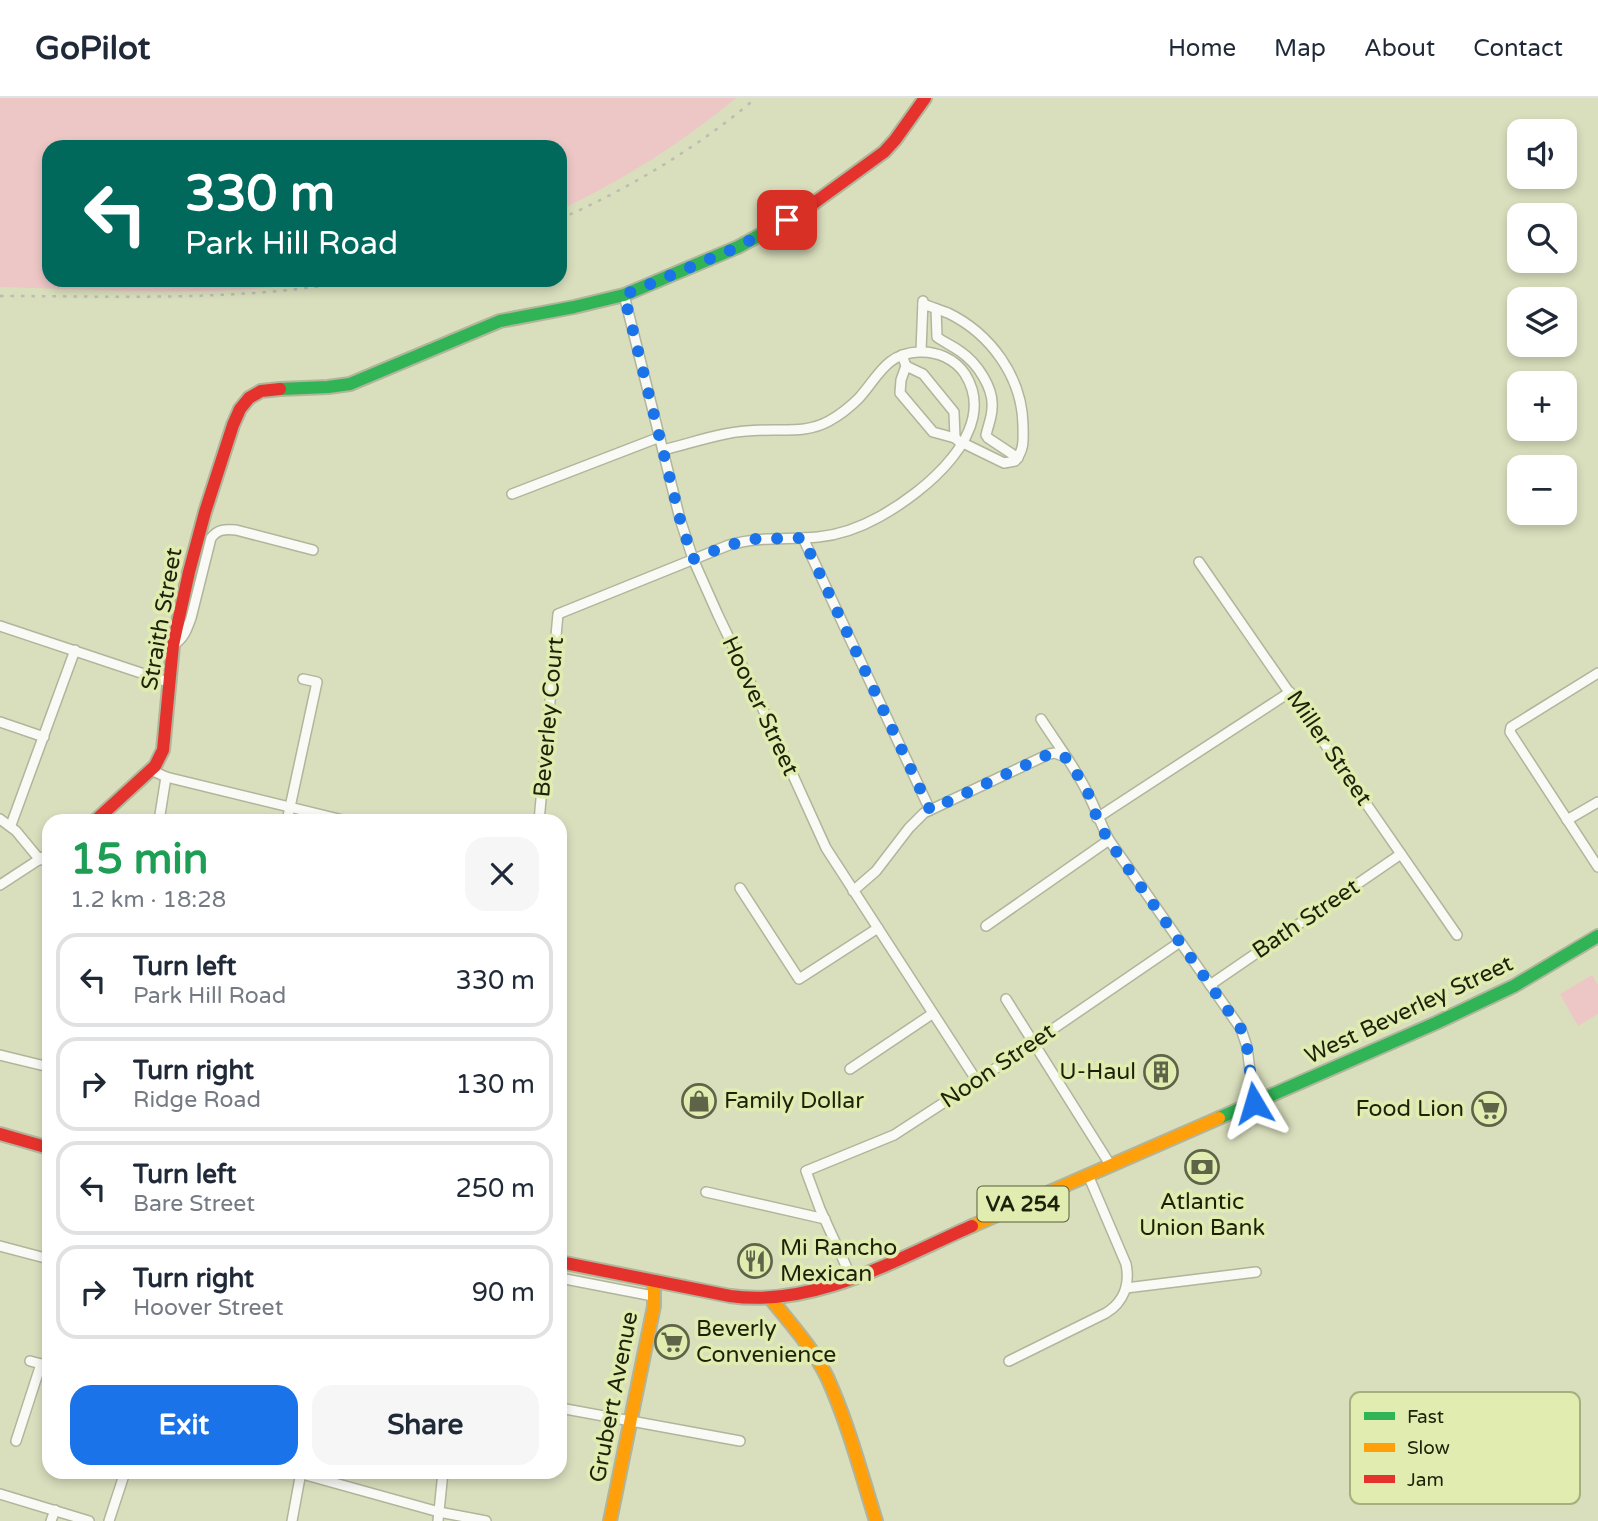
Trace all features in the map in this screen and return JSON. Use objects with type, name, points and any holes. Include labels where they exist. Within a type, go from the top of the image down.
[{"type":"street","points":[[624,295],[738,247],[803,211],[884,152],[925,98]]},
{"type":"street","name":"Straith Street","points":[[103,814],[151,770],[165,743],[173,645],[189,572],[233,425],[244,404],[255,394],[273,388],[351,384],[500,321],[624,295]]},
{"type":"street","name":"Hoover Street","points":[[624,295],[680,519],[693,559],[821,839],[977,1081]]},
{"type":"street","points":[[902,355],[906,366],[900,393],[933,432],[1004,463],[1018,458],[1023,448],[1020,397],[1010,370],[996,351],[973,328],[923,302],[921,351]]},
{"type":"street","points":[[936,309],[937,337],[969,359],[987,385],[993,403],[986,435],[1018,458]]},
{"type":"street","points":[[663,450],[725,434],[815,428],[853,404],[883,366],[902,355],[921,351],[946,357],[958,366],[974,395],[974,413],[969,431],[932,478],[908,498],[878,517],[829,536],[748,540],[693,559]]},
{"type":"street","points":[[906,366],[923,374],[954,412],[960,442]]},
{"type":"street","points":[[512,494],[660,437]]},
{"type":"street","points":[[173,645],[179,642],[187,630],[211,538],[217,532],[236,530],[313,550]]},
{"type":"street","points":[[803,538],[930,810]]},
{"type":"street","name":"Beverley Court","points":[[540,814],[558,614],[693,559]]},
{"type":"street","name":"Miller Street","points":[[1199,562],[1457,935]]},
{"type":"street","points":[[0,626],[169,682]]},
{"type":"street","points":[[11,825],[75,650]]},
{"type":"street","points":[[1598,673],[1511,727],[1510,733],[1598,867]]},
{"type":"street","points":[[289,814],[317,682],[303,679]]},
{"type":"street","points":[[1097,818],[1290,692]]},
{"type":"street","points":[[1041,719],[1089,795],[1108,840],[1240,1027],[1247,1047],[1254,1103]]},
{"type":"street","points":[[0,722],[44,737]]},
{"type":"street","points":[[853,891],[882,864],[911,826],[930,810],[1049,754],[1065,757]]},
{"type":"street","points":[[151,770],[166,777],[316,814]]},
{"type":"street","points":[[160,814],[166,777]]},
{"type":"street","points":[[1567,820],[1598,802]]},
{"type":"street","points":[[0,819],[11,825],[40,860],[0,885]]},
{"type":"street","points":[[986,926],[1108,840]]},
{"type":"street","name":"Bath Street","points":[[1210,985],[1401,854]]},
{"type":"street","points":[[740,888],[799,979],[878,928]]},
{"type":"street","name":"West Beverley Street","points":[[567,1263],[730,1296],[770,1298],[806,1293],[852,1279],[1415,1033],[1493,997],[1598,936]]},
{"type":"street","name":"Noon Street","points":[[825,1219],[806,1171],[894,1135],[1180,942]]},
{"type":"street","points":[[1006,999],[1111,1166]]},
{"type":"street","points":[[850,1069],[932,1014]]},
{"type":"street","points":[[0,1055],[42,1065]]},
{"type":"street","points":[[1,1137],[42,1146]]},
{"type":"street","points":[[1009,1361],[1110,1311],[1119,1302],[1126,1288],[1126,1264],[1088,1175]]},
{"type":"street","points":[[706,1192],[825,1219],[852,1279]]},
{"type":"street","points":[[0,1246],[42,1257]]},
{"type":"street","points":[[1126,1288],[1256,1272]]},
{"type":"street","points":[[567,1279],[653,1296]]},
{"type":"street","name":"Grubert Avenue","points":[[610,1521],[654,1306],[654,1281]]},
{"type":"street","points":[[770,1298],[808,1345],[826,1376],[841,1412],[877,1521]]},
{"type":"street","points":[[30,1361],[42,1364]]},
{"type":"street","points":[[16,1441],[42,1373]]},
{"type":"street","points":[[567,1409],[740,1441]]},
{"type":"street","points":[[109,1521],[123,1479]]},
{"type":"street","points":[[292,1521],[298,1479]]},
{"type":"street","points":[[321,1479],[438,1516],[486,1521]]},
{"type":"street","points":[[438,1516],[442,1479]]},
{"type":"street","points":[[0,1494],[89,1521]]},
{"type":"street","points":[[51,1521],[55,1510]]},
{"type":"shaded area","points":[[0,98],[736,98],[651,160],[567,206],[567,140],[42,140],[42,287],[277,287],[208,291],[125,291],[0,287]]},
{"type":"shaded area","points":[[1592,975],[1598,985],[1598,1014],[1578,1026],[1560,994]]},
{"type":"railway","points":[[567,216],[662,166],[710,134],[756,98]]},
{"type":"railway","points":[[0,296],[225,295],[315,287]]},
{"type":"traffic: fast","points":[[280,389],[350,384],[500,321],[624,295],[738,247],[791,218]]},
{"type":"traffic: fast","points":[[1219,1118],[1514,986],[1598,936]]},
{"type":"traffic: slow","points":[[972,1226],[1219,1118]]},
{"type":"traffic: slow","points":[[610,1521],[654,1306],[654,1281]]},
{"type":"traffic: slow","points":[[770,1298],[808,1346],[827,1377],[848,1430],[876,1521]]},
{"type":"traffic: jam","points":[[791,218],[884,152],[925,98]]},
{"type":"traffic: jam","points":[[103,814],[155,766],[163,750],[173,645],[205,512],[233,425],[240,409],[249,398],[261,391],[280,389]]},
{"type":"traffic: jam","points":[[0,1134],[42,1146]]},
{"type":"traffic: jam","points":[[567,1263],[730,1296],[761,1298],[793,1295],[854,1278],[972,1226]]},
{"type":"place","name":"U-Haul","points":[[1161,1072]]},
{"type":"place","name":"Family Dollar","points":[[699,1101]]},
{"type":"place","name":"Food Lion","points":[[1489,1109]]},
{"type":"place","name":"Atlantic Union Bank","points":[[1202,1167]]},
{"type":"place","name":"Mi Rancho Mexican","points":[[755,1261]]},
{"type":"place","name":"Beverly Convenience","points":[[672,1342]]},
{"type":"route","points":[[787,220],[738,247],[624,295],[680,519],[693,559],[729,545],[755,539],[803,538],[930,810],[1049,754],[1060,754],[1069,760],[1089,795],[1108,840],[1241,1029],[1247,1047],[1254,1103]]}]
